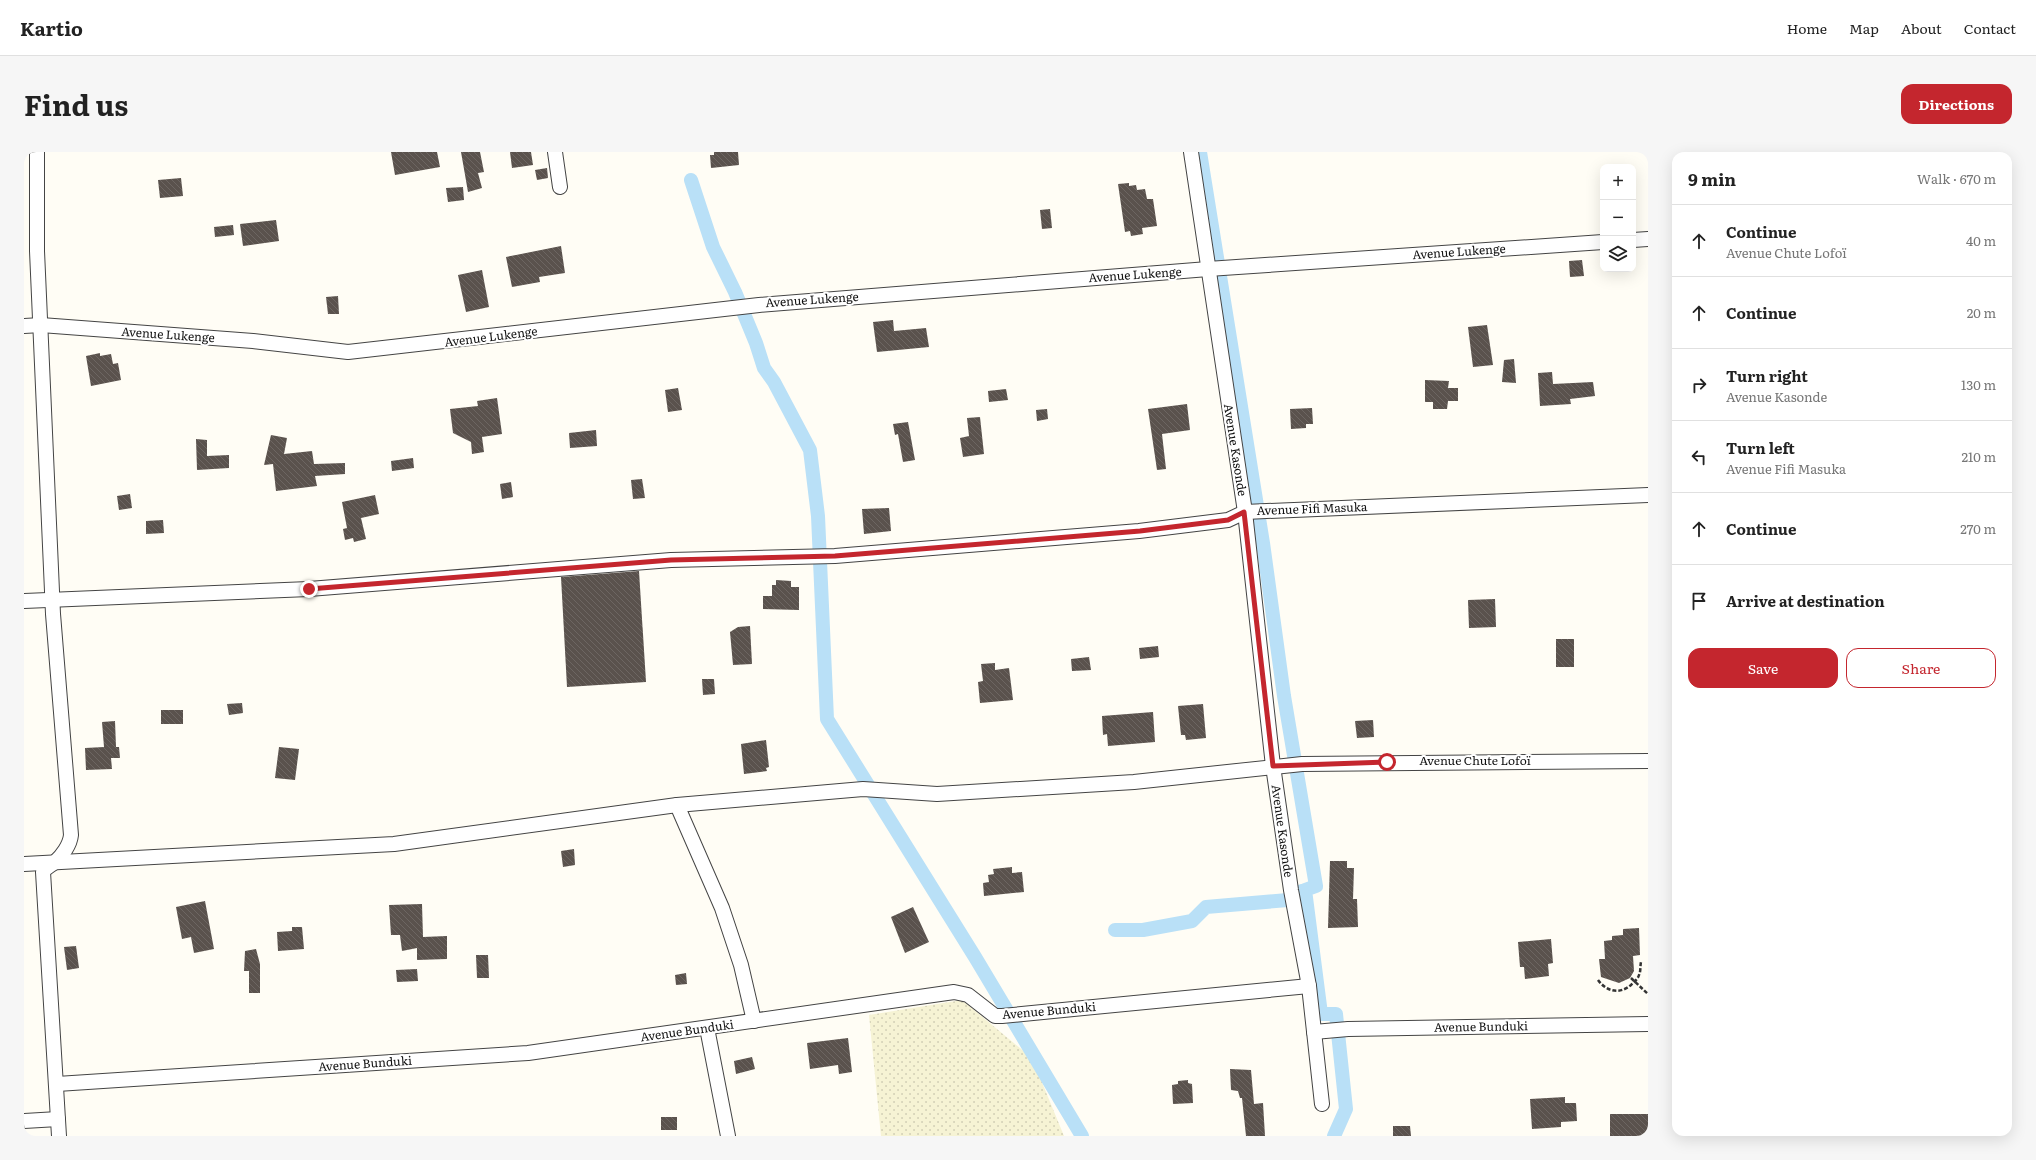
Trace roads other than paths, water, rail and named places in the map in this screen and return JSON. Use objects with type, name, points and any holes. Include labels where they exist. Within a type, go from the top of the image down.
[{"type":"street","points":[[37,152],[37,251],[52,601],[71,835],[69,844],[55,862],[45,868],[43,878],[57,1084],[59,1136]]},
{"type":"street","points":[[555,152],[560,188]]},
{"type":"street","name":"Avenue Kasonde","points":[[1191,152],[1244,512],[1278,765],[1291,890],[1309,986],[1320,1032],[1322,1104]]},
{"type":"street","points":[[1636,240],[1648,239]]},
{"type":"street","name":"Avenue Lukenge","points":[[24,326],[253,341],[348,352],[759,304],[1208,269],[1600,242]]},
{"type":"street","name":"Avenue Fifi Masuka","points":[[24,601],[309,589],[671,560],[835,556],[1147,530],[1228,520],[1244,512],[1648,495]]},
{"type":"street","name":"Avenue Chute Lofoï","points":[[24,864],[394,844],[677,805],[863,788],[937,794],[1134,782],[1278,765],[1302,764],[1648,761]]},
{"type":"street","points":[[677,805],[722,908],[741,965],[754,1021]]},
{"type":"street","name":"Avenue Bunduki","points":[[57,1084],[528,1053],[954,992],[968,995],[995,1016],[1309,986]]},
{"type":"street","name":"Avenue Bunduki","points":[[1320,1032],[1348,1029],[1648,1024]]},
{"type":"street","points":[[707,1028],[728,1136]]},
{"type":"street","points":[[24,1121],[58,1119]]},
{"type":"waterway","points":[[1200,152],[1263,543],[1284,696],[1316,886],[1305,890],[1321,1014],[1336,1014],[1346,1109],[1334,1136]]},
{"type":"waterway","points":[[691,180],[713,247],[735,292],[756,343],[764,368],[774,382],[810,450],[818,516],[827,719],[975,957],[1082,1136]]},
{"type":"waterway","points":[[1115,930],[1143,930],[1192,921],[1206,907],[1288,900],[1302,891]]}]
